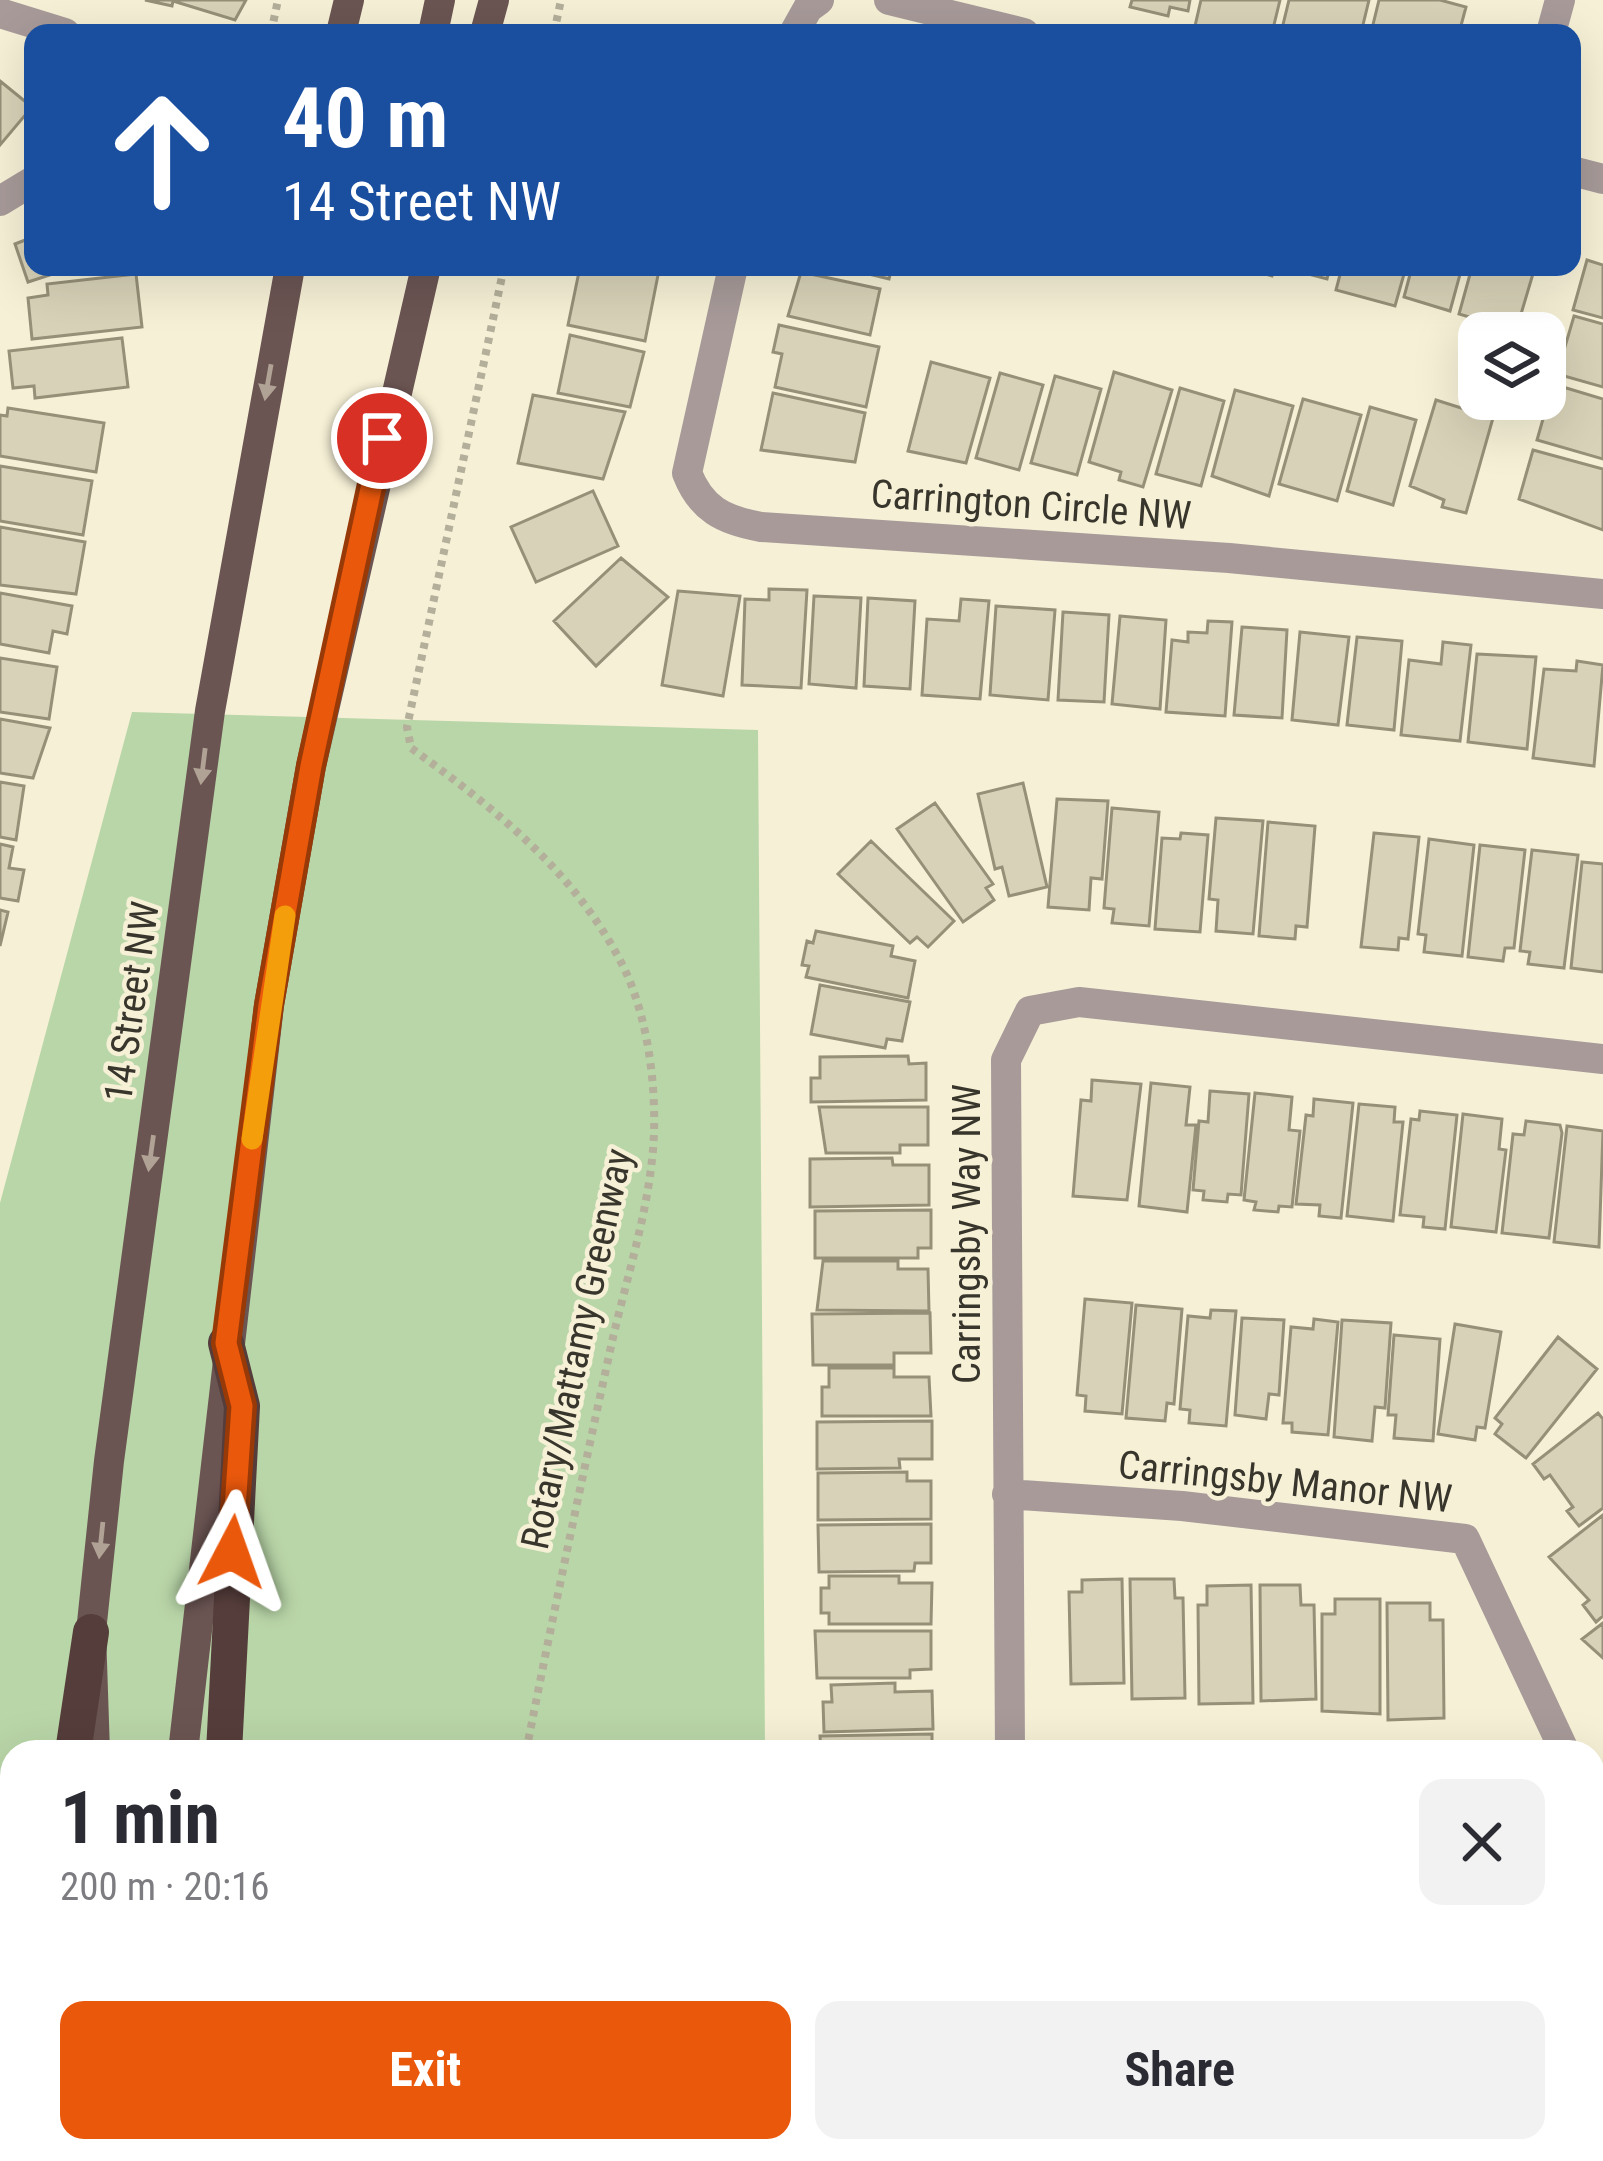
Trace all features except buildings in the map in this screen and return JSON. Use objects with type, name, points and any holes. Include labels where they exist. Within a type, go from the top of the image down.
[{"type":"highway","points":[[225,1740],[242,1406],[226,1343]]},
{"type":"highway","points":[[75,1740],[91,1632]]},
{"type":"main road","name":"14 Street NW","points":[[95,1740],[91,1632],[109,1461],[210,711],[288,276]]},
{"type":"main road","points":[[382,438],[402,276]]},
{"type":"main road","points":[[184,1740],[226,1343],[277,961],[311,766],[382,438],[424,276]]},
{"type":"street","points":[[799,24],[819,0]]},
{"type":"street","points":[[894,0],[989,24]]},
{"type":"street","points":[[0,13],[36,24]]},
{"type":"street","name":"Carrington Circle NW","points":[[731,276],[687,472],[696,497],[715,514],[761,527],[1252,560],[1603,594]]},
{"type":"street","name":"Carringsby Way NW","points":[[1010,1740],[1006,1060],[1030,1011],[1079,1002],[1603,1058]]},
{"type":"street","name":"Carringsby Manor NW","points":[[1007,1494],[1183,1507],[1465,1539],[1559,1740]]},
{"type":"path","name":"Rotary/Mattamy Greenway","points":[[502,276],[407,727],[411,748],[495,809],[548,859],[594,917],[625,970],[646,1036],[655,1112],[644,1205],[529,1740]]},
{"type":"green space","points":[[132,712],[758,730],[765,1740],[0,1740],[0,1203]]},
{"type":"slow traffic","points":[[252,1139],[285,916]]},
{"type":"route","points":[[232,1552],[242,1406],[226,1343],[269,1005],[311,766],[382,438]]}]
